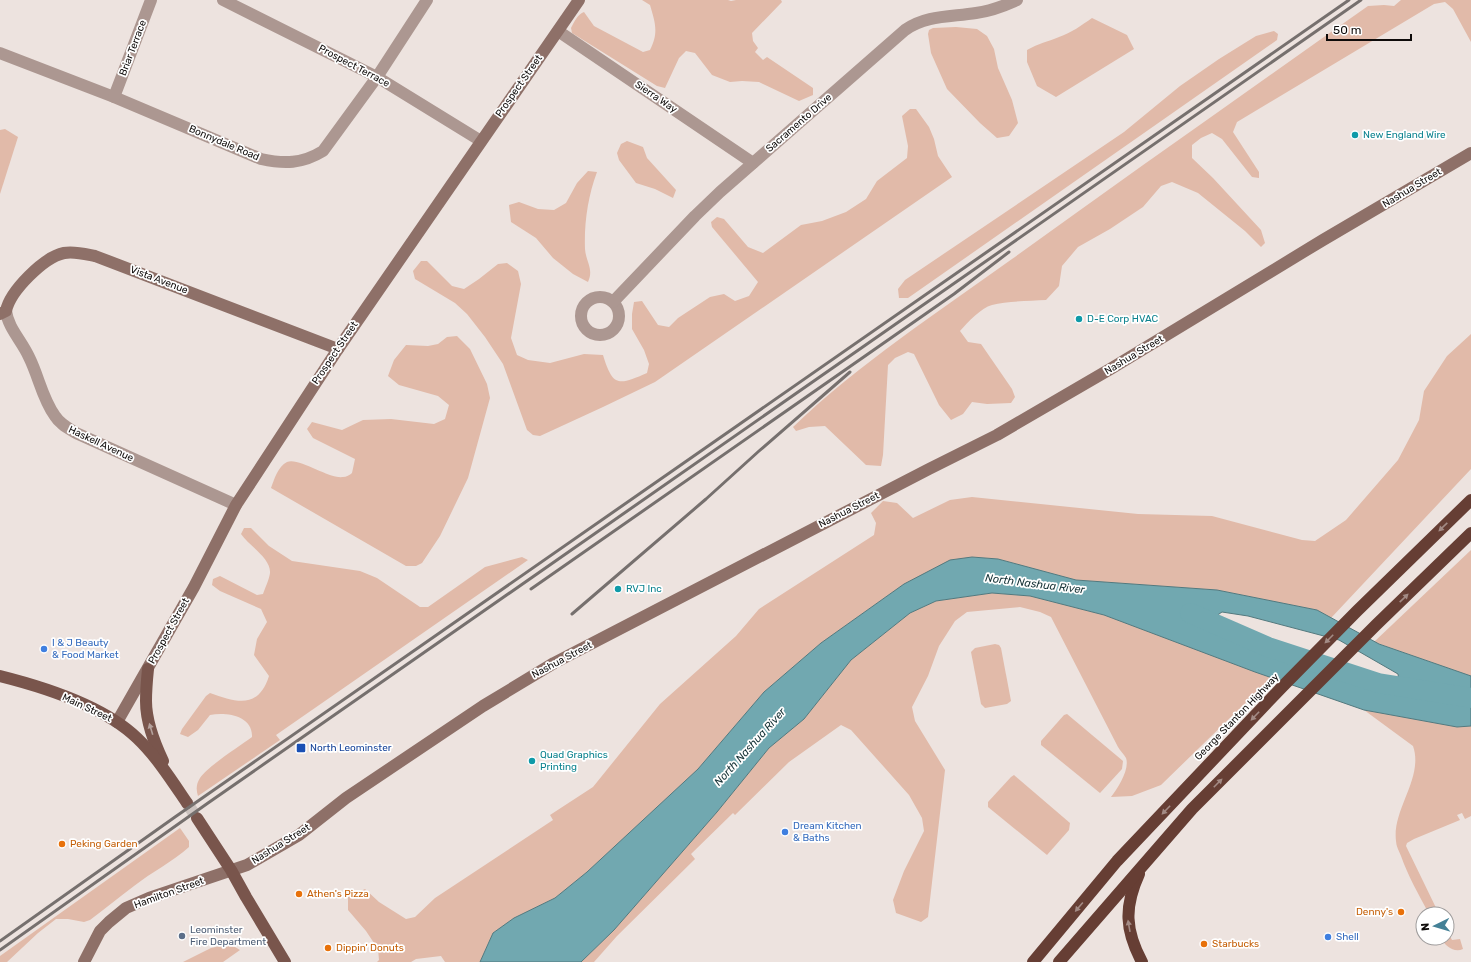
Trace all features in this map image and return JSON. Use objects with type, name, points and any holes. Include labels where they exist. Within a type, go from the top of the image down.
[{"type":"highway","name":"George Stanton Highway","points":[[1033,961],[1117,861],[1282,687],[1357,611],[1471,500]]},
{"type":"highway","points":[[1059,962],[1192,809],[1376,625],[1471,533]]},
{"type":"highway","points":[[1142,962],[1132,940],[1128,917],[1131,896],[1144,864]]},
{"type":"main road","name":"Prospect Street","points":[[117,722],[194,587],[236,505],[338,349],[579,0]]},
{"type":"main road","name":"Nashua Street","points":[[231,870],[247,865],[299,835],[346,798],[518,684],[997,435],[1112,368],[1471,153]]},
{"type":"main road","name":"Vista Avenue","points":[[3,313],[13,295],[32,273],[45,262],[58,255],[77,252],[95,256],[338,349]]},
{"type":"main road","points":[[148,669],[146,701],[149,722],[154,741],[171,778]]},
{"type":"main road","name":"Main Street","points":[[0,676],[33,685],[68,698],[98,710],[117,722],[137,738],[154,756],[171,778],[187,803]]},
{"type":"main road","points":[[197,818],[231,870],[285,962]]},
{"type":"main road","name":"Hamilton Street","points":[[84,962],[100,931],[126,908],[149,898],[231,870]]},
{"type":"street","name":"Briar Terrace","points":[[114,96],[151,0]]},
{"type":"street","name":"Prospect Terrace","points":[[223,0],[377,77],[481,141]]},
{"type":"street","name":"Bonnydale Road","points":[[0,53],[114,96],[261,159],[275,162],[294,162],[311,158],[323,151],[377,77],[428,0]]},
{"type":"street","name":"Sacramento Drive","points":[[613,302],[695,216],[753,163],[912,25],[920,21],[934,18],[986,12],[1017,0]]},
{"type":"street","name":"Sierra Way","points":[[558,31],[753,163]]},
{"type":"street","name":"Haskell Avenue","points":[[3,313],[30,358],[43,395],[61,424],[76,433],[236,505]]},
{"type":"shaded area","points":[[642,0],[781,0],[782,2],[752,33],[753,41],[758,48],[755,52],[763,60],[767,57],[813,88],[813,95],[799,101],[759,82],[730,82],[712,75],[695,53],[686,51],[679,58],[665,88],[657,86],[572,33],[571,28],[573,23],[578,16],[584,12],[594,26],[643,52],[650,50],[655,33],[655,22],[650,5]]},
{"type":"shaded area","points":[[1401,0],[1471,0],[1471,42],[1453,9],[1445,2],[1434,4],[1237,122],[1233,132],[1259,172],[1259,178],[1252,177],[1222,139],[1212,133],[1201,138],[1192,145],[1192,158],[1213,178],[1261,230],[1265,243],[1261,247],[1245,231],[1198,193],[1172,182],[1161,186],[1143,207],[1110,229],[1078,247],[1062,266],[1059,286],[1046,300],[1011,302],[992,305],[979,312],[960,331],[968,342],[981,344],[1012,389],[1015,397],[1011,403],[987,404],[972,402],[963,414],[951,420],[939,405],[914,354],[908,352],[895,358],[888,365],[883,455],[881,466],[866,465],[825,426],[809,427],[796,431],[793,427],[845,381],[900,339],[1368,6],[1394,6]]},
{"type":"shaded area","points":[[1092,18],[1127,35],[1134,49],[1056,97],[1037,86],[1027,62],[1027,50],[1068,33]]},
{"type":"shaded area","points":[[956,27],[977,29],[987,36],[994,49],[998,68],[1012,100],[1018,123],[1009,136],[997,138],[947,89],[931,53],[928,34],[929,30],[933,28]]},
{"type":"shaded area","points":[[1274,31],[1278,34],[1277,40],[908,298],[899,298],[898,289],[905,280],[1124,132],[1180,86],[1219,59],[1256,36]]},
{"type":"shaded area","points":[[910,109],[916,109],[929,127],[934,139],[938,156],[952,177],[655,382],[540,436],[533,435],[527,430],[503,364],[467,314],[455,303],[415,279],[413,271],[421,261],[427,261],[452,286],[464,289],[498,264],[507,263],[518,271],[521,284],[511,338],[517,355],[528,360],[550,363],[584,354],[603,355],[610,373],[614,378],[618,381],[630,380],[647,373],[649,364],[644,350],[632,329],[634,302],[642,301],[658,325],[669,327],[678,318],[710,297],[724,294],[735,301],[749,296],[758,282],[712,227],[711,222],[717,217],[724,219],[748,247],[763,253],[801,225],[822,221],[846,212],[866,199],[877,181],[907,158],[908,146],[902,116]]},
{"type":"shaded area","points":[[5,129],[18,137],[0,194],[0,130]]},
{"type":"shaded area","points":[[627,141],[643,147],[647,158],[676,190],[673,198],[655,189],[636,183],[619,160],[617,153],[621,144]]},
{"type":"shaded area","points":[[588,171],[597,172],[591,190],[585,229],[585,249],[590,269],[590,277],[588,282],[573,274],[553,258],[536,238],[511,222],[509,205],[519,202],[538,209],[554,210],[566,203],[577,183]]},
{"type":"shaded area","points":[[1471,334],[1471,469],[1331,618],[1317,610],[1217,590],[1076,580],[998,559],[972,557],[904,584],[821,643],[764,692],[698,769],[587,872],[555,898],[514,918],[493,933],[480,962],[445,962],[441,956],[416,959],[411,962],[377,962],[379,960],[378,949],[366,931],[348,910],[348,897],[365,889],[379,902],[406,919],[415,917],[435,898],[553,820],[550,815],[593,787],[660,704],[736,636],[759,609],[874,535],[876,523],[871,513],[883,501],[897,503],[913,518],[950,500],[972,497],[1138,514],[1212,516],[1302,540],[1315,541],[1346,520],[1398,460],[1419,420],[1424,391],[1447,356]]},
{"type":"shaded area","points":[[457,336],[470,349],[487,384],[490,398],[468,478],[440,536],[422,563],[416,566],[406,566],[271,488],[281,467],[287,462],[292,461],[337,477],[345,477],[352,473],[355,459],[313,438],[307,429],[312,422],[342,430],[363,420],[391,419],[434,424],[445,419],[449,405],[438,396],[399,385],[388,376],[394,360],[406,345],[428,346],[438,344],[447,337]]},
{"type":"shaded area","points":[[244,528],[251,528],[269,546],[292,561],[360,571],[377,578],[420,607],[428,607],[485,567],[522,557],[528,560],[276,735],[280,740],[198,796],[198,782],[204,773],[252,737],[251,730],[244,720],[224,714],[210,715],[198,730],[188,737],[180,734],[182,729],[206,696],[210,693],[237,701],[252,699],[259,694],[269,676],[254,655],[257,639],[267,622],[261,609],[220,591],[212,585],[213,579],[220,576],[257,595],[263,594],[270,573],[269,568],[263,557],[241,534]]},
{"type":"shaded area","points":[[1471,550],[1471,676],[1374,642]]},
{"type":"shaded area","points":[[992,593],[1030,596],[1104,615],[1271,678],[1161,785],[1132,796],[1111,797],[1120,784],[1125,773],[1127,762],[1126,758],[1118,747],[1051,617],[1040,612],[1020,607],[967,612],[955,621],[939,646],[928,676],[912,707],[915,721],[945,770],[928,917],[921,922],[896,913],[893,900],[904,871],[924,831],[922,818],[909,795],[851,730],[841,725],[789,762],[735,815],[733,813],[691,854],[695,859],[617,936],[594,962],[581,962],[614,930],[717,812],[769,748],[804,719],[851,660],[910,613],[936,601]]},
{"type":"shaded area","points":[[995,644],[999,645],[1001,648],[1011,701],[1007,704],[985,708],[981,704],[971,652],[975,648]]},
{"type":"shaded area","points":[[1364,710],[1457,727],[1471,726],[1471,816],[1465,819],[1462,813],[1457,815],[1460,820],[1414,839],[1407,843],[1406,846],[1435,906],[1425,906],[1407,871],[1396,843],[1396,829],[1414,770],[1415,758],[1413,746]]},
{"type":"shaded area","points":[[1067,714],[1123,761],[1122,769],[1100,793],[1041,745],[1041,741],[1064,715]]},
{"type":"shaded area","points":[[1014,775],[1070,823],[1069,830],[1047,855],[988,807],[988,802]]},
{"type":"shaded area","points":[[180,828],[189,841],[189,847],[176,857],[141,881],[90,920],[84,922],[68,919],[56,919],[38,933],[7,962],[0,962],[0,956]]},
{"type":"shaded area","points":[[1460,939],[1463,949],[1456,950],[1448,946],[1455,946],[1455,940]]},
{"type":"shaded area","points":[[230,944],[240,950],[223,962],[183,962],[211,948]]},
{"type":"water","points":[[972,557],[998,559],[1076,580],[1217,590],[1317,610],[1379,644],[1471,676],[1471,726],[1457,727],[1364,710],[1255,672],[1104,615],[1030,596],[992,593],[936,601],[910,613],[851,660],[804,719],[769,748],[717,812],[614,930],[581,962],[480,962],[493,933],[514,918],[555,898],[587,872],[698,769],[764,692],[821,643],[904,584],[950,560]],"holes":[[[1222,612],[1248,616],[1339,640],[1398,674],[1400,689],[1355,682],[1311,670],[1225,638],[1217,630],[1213,618]]]},
{"type":"waterway","name":"North Nashua River","points":[[1190,613],[1268,647],[1378,683],[1471,698]]},
{"type":"tunnel","points":[[187,803],[197,818]]},
{"type":"railway","points":[[0,941],[175,817],[1349,0]]},
{"type":"railway","points":[[0,950],[208,803],[1361,0]]},
{"type":"railway","points":[[531,589],[954,294],[1009,252]]},
{"type":"railway","points":[[572,614],[706,499],[850,372]]},
{"type":"place","name":"New England Wire","points":[[1355,135]]},
{"type":"place","name":"D-E Corp HVAC","points":[[1079,319]]},
{"type":"place","name":"RVJ Inc","points":[[618,589]]},
{"type":"place","name":"I & J Beauty & Food Market","points":[[44,649]]},
{"type":"place","name":"North Leominster","points":[[301,748]]},
{"type":"place","name":"Quad Graphics Printing","points":[[532,761]]},
{"type":"place","name":"Dream Kitchen & Baths","points":[[785,832]]},
{"type":"place","name":"Peking Garden","points":[[62,844]]},
{"type":"place","name":"Athen's Pizza","points":[[299,894]]},
{"type":"place","name":"Denny's","points":[[1401,912]]},
{"type":"place","name":"Leominster Fire Department","points":[[182,936]]},
{"type":"place","name":"Shell","points":[[1328,937]]},
{"type":"place","name":"Starbucks","points":[[1204,944]]},
{"type":"place","name":"Dippin' Donuts","points":[[328,948]]}]
